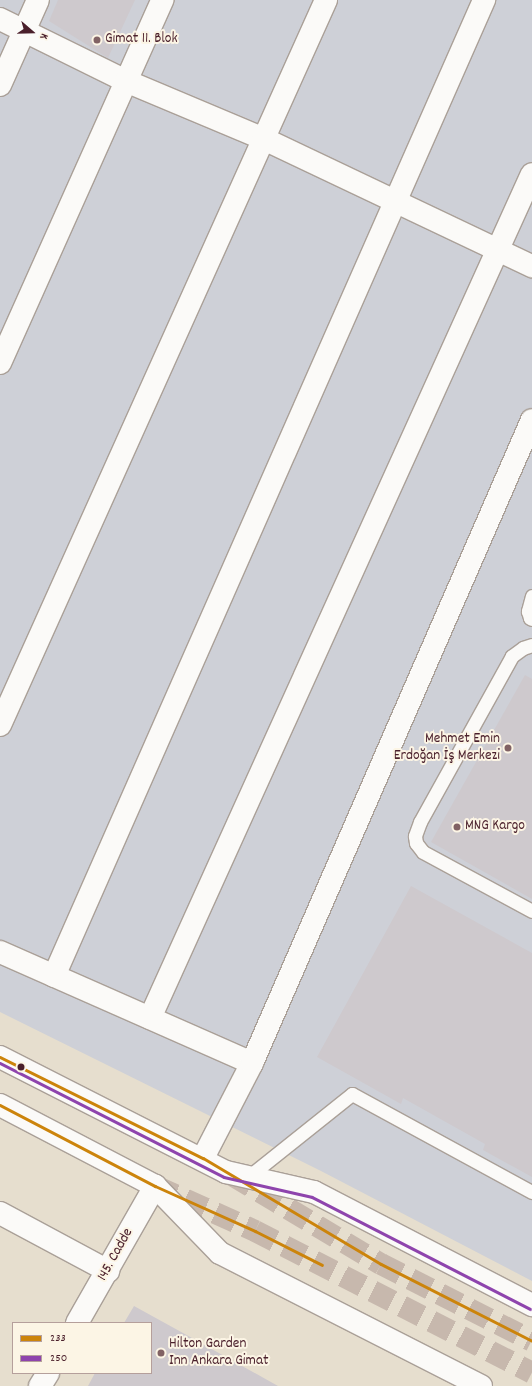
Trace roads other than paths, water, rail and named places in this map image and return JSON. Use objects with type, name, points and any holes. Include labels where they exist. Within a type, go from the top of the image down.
[{"type":"street","points":[[0,85],[38,0]]},
{"type":"street","points":[[0,363],[162,0]]},
{"type":"street","points":[[0,725],[326,0]]},
{"type":"street","points":[[54,976],[484,0]]},
{"type":"street","points":[[0,19],[126,81],[264,138],[497,251],[532,266]]},
{"type":"street","points":[[150,1018],[532,174]]},
{"type":"street","points":[[203,1158],[252,1063],[532,420]]},
{"type":"street","points":[[0,952],[252,1063]]},
{"type":"street","points":[[0,1057],[203,1158],[226,1172],[314,1192],[532,1305]]},
{"type":"street","points":[[0,1105],[155,1186],[220,1253],[481,1386]]},
{"type":"street","name":"145. Cadde","points":[[78,1322],[155,1186]]},
{"type":"street","points":[[0,1213],[108,1271]]},
{"type":"street","points":[[40,1386],[47,1374]]},
{"type":"lane","points":[[532,596],[529,602],[528,611],[532,619]]},
{"type":"lane","points":[[532,645],[523,648],[512,656],[420,822],[415,836],[416,843],[423,852],[532,911]]},
{"type":"lane","points":[[248,1177],[352,1094],[532,1192]]},
{"type":"tunnel","points":[[232,1175],[381,1264],[532,1341]]},
{"type":"tunnel","points":[[155,1186],[255,1231],[532,1373]]},
{"type":"place","name":"Gimat 11. Blok","points":[[97,40]]},
{"type":"place","name":"Mehmet Emin Erdoğan İş Merkezi","points":[[508,748]]},
{"type":"place","name":"MNG Kargo","points":[[457,827]]},
{"type":"place","name":"Hilton Garden Inn Ankara Gimat","points":[[161,1353]]}]
